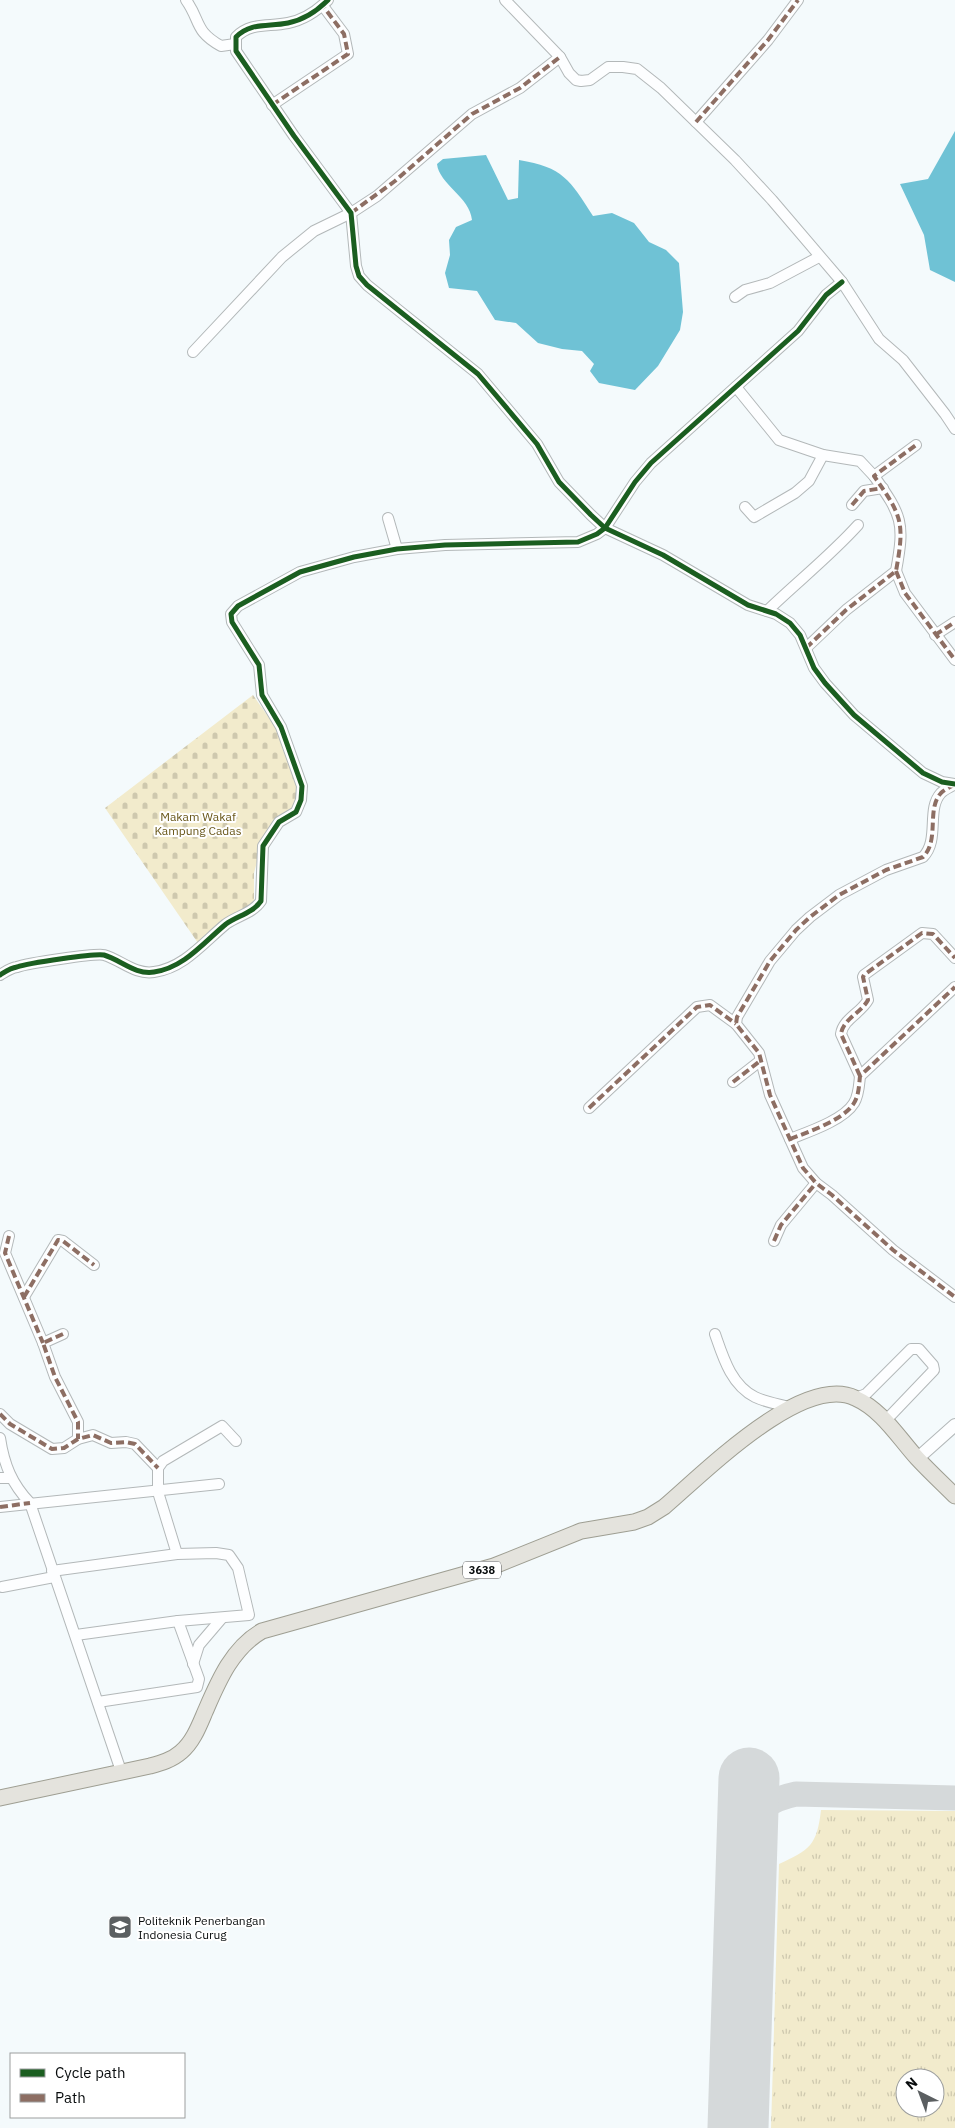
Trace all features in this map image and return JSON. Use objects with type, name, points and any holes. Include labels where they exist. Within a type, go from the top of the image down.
[{"type":"main road","name":"3638","points":[[0,1798],[164,1762],[183,1750],[194,1734],[212,1694],[230,1663],[244,1644],[262,1631],[494,1566],[581,1531],[634,1522],[648,1517],[664,1507],[758,1428],[789,1407],[824,1394],[843,1393],[856,1398],[884,1419],[955,1496]]},
{"type":"street","points":[[186,0],[192,8],[198,26],[206,36],[221,46],[235,44]]},
{"type":"street","points":[[505,0],[560,57],[569,73],[581,82],[590,80],[608,67],[637,69],[661,88],[735,160],[772,200],[842,282],[880,339],[903,360],[955,429]]},
{"type":"street","points":[[696,122],[768,40],[798,0]]},
{"type":"street","points":[[272,105],[345,58],[348,54],[344,34],[325,3],[310,14],[293,22],[248,28],[236,37],[235,44],[240,59],[272,105],[351,213],[356,266],[360,276],[368,285],[478,374],[537,444],[559,482],[605,528],[663,555],[748,605],[776,614],[790,623],[800,635],[814,668],[854,716],[923,772],[942,782],[955,784]]},
{"type":"street","points":[[193,352],[282,257],[319,227],[351,213],[395,182],[472,114],[520,88],[560,57]]},
{"type":"street","points":[[735,296],[745,290],[770,283],[819,257]]},
{"type":"street","points":[[0,975],[18,966],[98,954],[136,971],[152,972],[164,970],[189,956],[228,923],[257,906],[261,901],[263,846],[279,822],[293,815],[298,809],[302,786],[281,727],[262,695],[259,665],[234,625],[231,614],[238,606],[300,572],[354,557],[397,549],[536,542],[568,544],[589,538],[605,528],[635,482],[651,463],[798,331],[826,295],[842,282]]},
{"type":"street","points":[[736,387],[779,440],[822,454],[860,460],[874,476],[892,501],[900,520],[900,550],[896,571],[905,593],[955,660]]},
{"type":"street","points":[[874,476],[916,446]]},
{"type":"street","points":[[745,507],[754,517],[795,492],[809,481],[822,454]]},
{"type":"street","points":[[852,505],[864,491],[883,488]]},
{"type":"street","points":[[388,518],[397,549]]},
{"type":"street","points":[[767,611],[801,578],[830,555],[858,525]]},
{"type":"street","points":[[806,648],[846,610],[896,571]]},
{"type":"street","points":[[935,635],[955,622]]},
{"type":"street","points":[[736,1024],[737,1017],[770,961],[796,930],[839,895],[886,870],[923,857],[927,853],[931,843],[936,802],[941,793],[955,784]]},
{"type":"street","points":[[790,1140],[845,1113],[858,1095],[860,1076],[841,1034],[843,1027],[860,1011],[868,1000],[864,975],[914,938],[927,932],[933,934],[955,958]]},
{"type":"street","points":[[860,1076],[955,987]]},
{"type":"street","points":[[589,1108],[697,1007],[710,1005],[736,1024],[755,1045],[759,1053],[770,1095],[803,1168],[816,1183],[832,1194],[894,1250],[955,1297]]},
{"type":"street","points":[[733,1082],[760,1062]]},
{"type":"street","points":[[774,1241],[781,1224],[816,1183]]},
{"type":"street","points":[[9,1236],[2,1251],[24,1297],[55,1377],[78,1422],[78,1439]]},
{"type":"street","points":[[24,1297],[58,1240],[63,1241],[94,1265]]},
{"type":"street","points":[[43,1343],[63,1334]]},
{"type":"street","points":[[715,1334],[723,1358],[739,1384],[755,1397],[789,1407]]},
{"type":"street","points":[[856,1398],[866,1394],[912,1349],[919,1349],[933,1365],[934,1370],[884,1419]]},
{"type":"street","points":[[0,1414],[10,1424],[52,1449],[64,1448],[78,1439],[93,1435],[111,1443],[132,1443],[140,1447],[158,1468]]},
{"type":"street","points":[[918,1458],[955,1425]]},
{"type":"street","points":[[177,1554],[158,1492],[158,1468],[163,1461],[216,1428],[222,1426],[226,1428],[236,1441]]},
{"type":"street","points":[[0,1438],[16,1489],[30,1503],[121,1771]]},
{"type":"street","points":[[0,1478],[12,1478]]},
{"type":"street","points":[[0,1507],[158,1492],[219,1484]]},
{"type":"street","points":[[2,1587],[53,1574],[177,1554],[216,1553],[229,1555],[238,1568],[252,1618],[178,1621],[76,1635]]},
{"type":"street","points":[[193,1664],[199,1645],[222,1618]]},
{"type":"street","points":[[98,1702],[197,1687],[198,1680],[178,1621]]},
{"type":"green space","name":"Makam Wakaf Kampung Cadas","points":[[253,695],[281,735],[282,748],[298,784],[300,798],[293,810],[264,836],[254,873],[254,907],[198,943],[105,808]]},
{"type":"green space","points":[[821,1810],[955,1811],[955,2128],[771,2128],[779,1864],[805,1850],[814,1839]]},
{"type":"water","points":[[955,131],[955,282],[930,270],[924,235],[900,184],[928,179]]},
{"type":"water","points":[[486,155],[508,200],[518,198],[519,160],[546,167],[556,171],[571,184],[593,216],[612,213],[634,223],[649,242],[666,250],[679,263],[683,312],[680,330],[658,366],[635,390],[599,383],[590,371],[594,364],[582,351],[562,349],[538,343],[516,323],[495,320],[477,291],[449,288],[445,273],[450,255],[449,240],[456,227],[472,220],[466,204],[443,178],[437,164],[443,159]]},
{"type":"taxiway","points":[[747,1833],[756,1817],[766,1806],[778,1799],[796,1794],[955,1798]]},
{"type":"runway","points":[[738,2128],[749,1778]]},
{"type":"marked path","points":[[696,122],[768,40],[798,0]]},
{"type":"marked path","points":[[272,105],[348,54],[344,34],[323,6]]},
{"type":"marked path","points":[[351,213],[395,181],[472,114],[520,88],[560,57]]},
{"type":"marked path","points":[[806,648],[846,610],[896,571],[900,541],[899,520],[891,501],[874,476],[916,445]]},
{"type":"marked path","points":[[852,505],[864,491],[883,488]]},
{"type":"marked path","points":[[896,571],[905,593],[955,660]]},
{"type":"marked path","points":[[935,635],[955,622]]},
{"type":"marked path","points":[[955,784],[941,793],[937,800],[934,807],[931,842],[923,857],[886,870],[839,895],[810,917],[796,930],[770,961],[737,1017],[736,1024],[759,1053],[770,1095],[803,1168],[816,1183],[893,1250],[955,1297]]},
{"type":"marked path","points":[[860,1076],[841,1034],[845,1024],[868,1000],[864,975],[922,933],[933,934],[955,958]]},
{"type":"marked path","points":[[790,1139],[825,1125],[849,1109],[857,1097],[860,1076],[955,987]]},
{"type":"marked path","points":[[589,1108],[697,1007],[710,1005],[736,1024]]},
{"type":"marked path","points":[[733,1082],[760,1061]]},
{"type":"marked path","points":[[774,1241],[781,1225],[816,1183]]},
{"type":"marked path","points":[[9,1236],[5,1253],[43,1343]]},
{"type":"marked path","points":[[24,1297],[58,1240],[63,1241],[94,1265]]},
{"type":"marked path","points":[[63,1334],[43,1343],[55,1377],[78,1422],[78,1439]]},
{"type":"marked path","points":[[0,1414],[10,1424],[52,1449],[64,1448],[78,1439],[93,1435],[111,1443],[126,1442],[135,1444],[158,1468]]},
{"type":"marked path","points":[[0,1507],[30,1503]]},
{"type":"cycle path","points":[[328,0],[299,20],[254,27],[242,32],[236,37],[236,51],[294,136],[351,213],[356,266],[359,276],[367,285],[478,374],[537,444],[559,482],[605,528],[663,555],[748,605],[776,614],[790,623],[800,635],[814,668],[854,715],[923,773],[942,782],[955,784]]},
{"type":"cycle path","points":[[0,975],[12,968],[24,965],[98,955],[110,957],[141,971],[154,972],[165,970],[184,960],[226,924],[249,911],[261,901],[263,846],[279,822],[296,812],[301,800],[302,786],[281,727],[262,695],[259,665],[232,622],[231,614],[238,606],[300,572],[354,557],[397,549],[445,545],[578,542],[597,534],[605,528],[635,482],[651,463],[798,331],[826,295],[842,282]]},
{"type":"place","name":"Politeknik Penerbangan Indonesia Curug","points":[[120,1927]]}]
